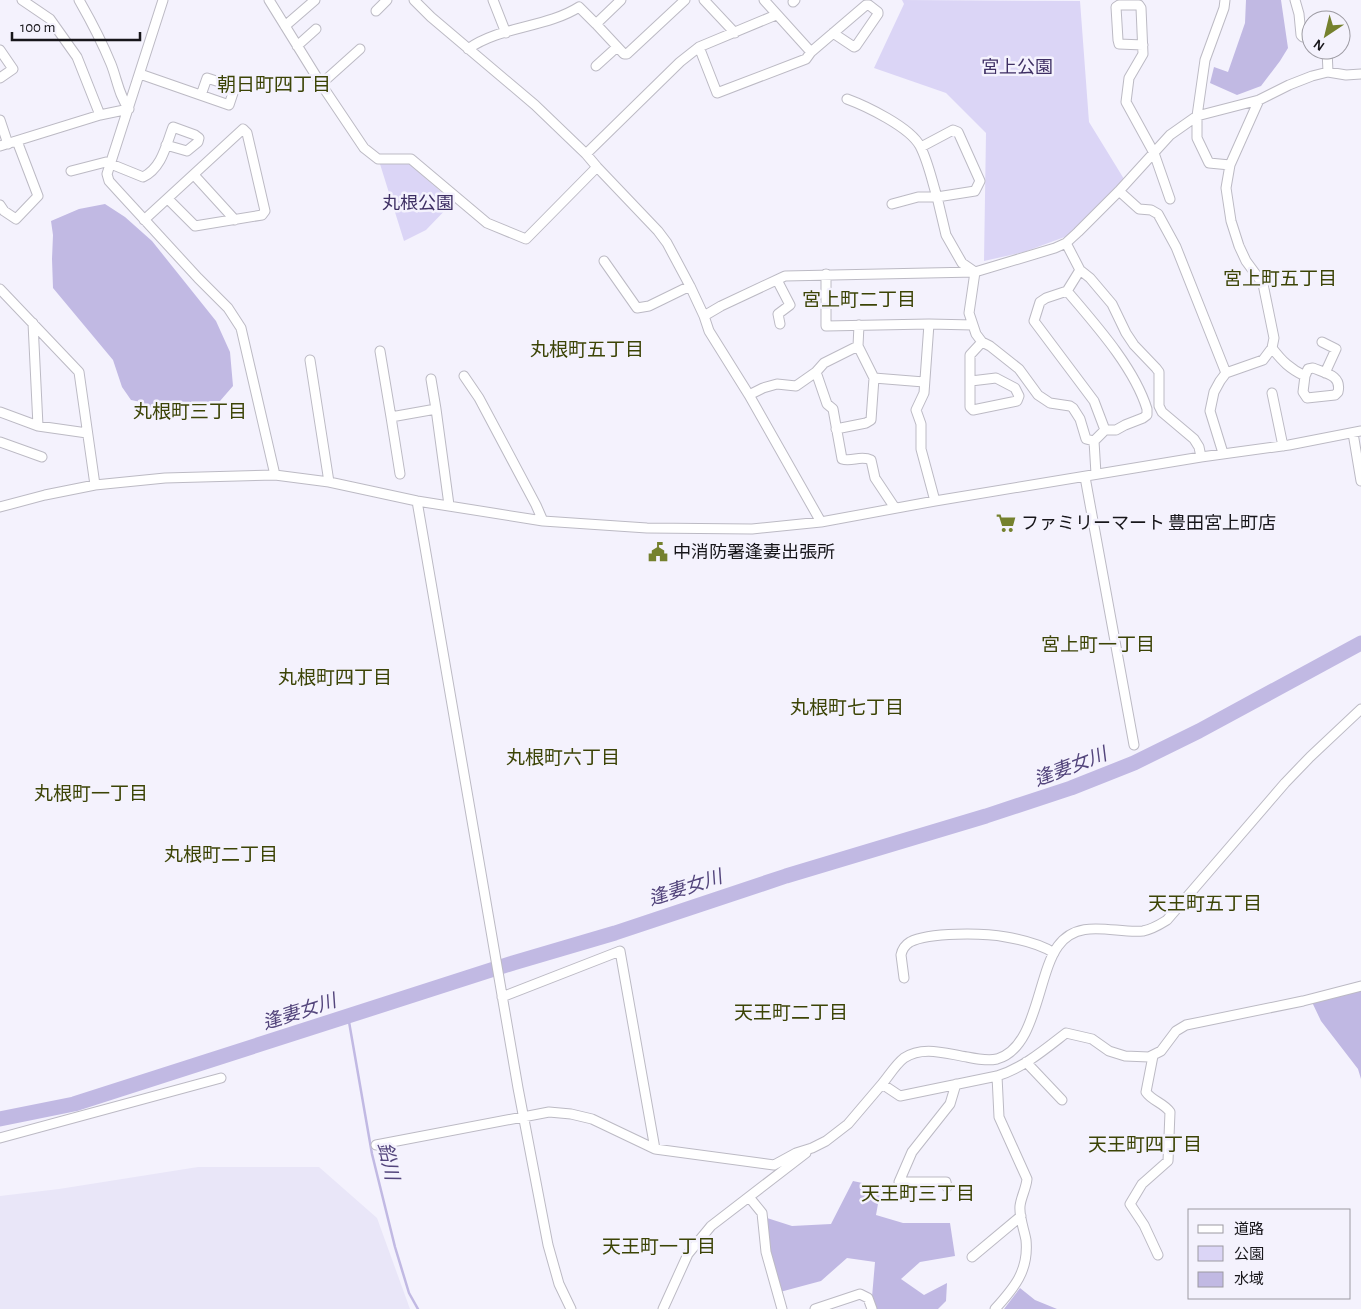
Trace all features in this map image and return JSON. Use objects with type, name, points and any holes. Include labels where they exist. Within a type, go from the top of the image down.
[{"type":"street","points":[[22,0],[50,19],[77,58],[100,115]]},
{"type":"street","points":[[79,0],[104,49],[124,102],[129,109]]},
{"type":"street","points":[[163,0],[107,174],[109,181],[144,220],[228,308],[241,328],[275,475]]},
{"type":"street","points":[[282,0],[272,3],[321,84],[364,148],[375,158],[390,160],[411,159],[487,223],[526,239],[597,167]]},
{"type":"street","points":[[285,26],[315,0]]},
{"type":"street","points":[[376,11],[387,0]]},
{"type":"street","points":[[414,0],[431,18],[525,96],[586,154],[658,231],[667,243],[690,286],[709,331],[749,395],[821,522]]},
{"type":"street","points":[[494,0],[506,33]]},
{"type":"street","points":[[596,24],[621,0]]},
{"type":"street","points":[[468,49],[476,43],[559,18],[582,3],[596,24],[617,47],[624,54],[630,53],[685,0]]},
{"type":"street","points":[[704,0],[735,33]]},
{"type":"street","points":[[764,0],[811,52]]},
{"type":"street","points":[[1225,0],[1224,8],[1205,60],[1197,116],[1197,138],[1209,163],[1230,165]]},
{"type":"street","points":[[1295,0],[1301,35]]},
{"type":"street","points":[[698,47],[717,93],[806,59],[811,52],[833,33],[866,5],[869,5],[878,12],[854,47],[833,33]]},
{"type":"street","points":[[1143,45],[1119,44],[1116,7],[1119,5],[1139,5],[1143,45],[1142,57],[1128,83],[1126,102],[1154,152],[1170,200]]},
{"type":"street","points":[[586,154],[670,71],[698,47],[776,15]]},
{"type":"street","points":[[297,46],[316,29]]},
{"type":"street","points":[[596,66],[617,47]]},
{"type":"street","points":[[321,84],[360,49]]},
{"type":"street","points":[[0,50],[13,69],[0,78]]},
{"type":"street","points":[[1327,60],[1328,72]]},
{"type":"street","points":[[704,316],[785,276],[975,272],[1055,248],[1066,243],[1119,191],[1170,135],[1197,116],[1259,100],[1289,85],[1328,72],[1346,75],[1361,74]]},
{"type":"street","points":[[140,74],[201,96]]},
{"type":"street","points":[[847,99],[864,105],[914,137],[921,147],[937,197],[946,235],[962,263],[975,272]]},
{"type":"street","points":[[1223,454],[1210,407],[1217,386],[1226,373],[1263,360],[1272,348],[1274,338],[1263,284],[1258,274],[1246,261],[1231,221],[1226,188],[1230,165],[1259,100]]},
{"type":"street","points":[[0,120],[4,145],[100,115],[129,109]]},
{"type":"street","points":[[144,220],[243,129],[247,132],[265,211],[262,215],[195,226],[168,199]]},
{"type":"street","points":[[892,204],[918,197],[937,197],[975,191],[980,181],[958,132],[953,130],[921,147]]},
{"type":"street","points":[[0,205],[4,211],[16,219],[38,196],[17,141]]},
{"type":"street","points":[[71,171],[106,162],[143,177],[150,174],[159,164],[166,145]]},
{"type":"street","points":[[194,176],[234,220]]},
{"type":"street","points":[[1119,191],[1139,209],[1151,210],[1158,214],[1176,247],[1226,373]]},
{"type":"street","points":[[1066,243],[1080,270],[1112,304],[1130,339],[1156,368],[1158,372],[1159,406],[1162,412],[1194,439],[1199,446],[1201,457]]},
{"type":"street","points":[[604,261],[636,308],[649,306],[690,286]]},
{"type":"street","points":[[1080,270],[1067,291],[1040,302],[1034,321],[1094,401],[1106,430]]},
{"type":"street","points":[[975,272],[969,313],[976,334],[982,342],[1019,369],[1038,395],[1050,403],[1073,408],[1080,419],[1086,439],[1094,440],[1106,430],[1116,430],[1143,418],[1147,414],[1147,409],[1134,378],[1090,317],[1067,291]]},
{"type":"street","points":[[826,274],[826,326],[929,324],[973,326]]},
{"type":"street","points":[[777,280],[790,304],[778,314],[780,324]]},
{"type":"street","points":[[0,289],[79,372],[95,485]]},
{"type":"street","points":[[33,323],[38,426]]},
{"type":"street","points":[[929,324],[924,394],[916,410],[920,424],[921,449],[935,501]]},
{"type":"street","points":[[836,429],[866,423],[871,420],[874,378],[858,346],[859,325]]},
{"type":"street","points":[[971,381],[996,378],[1015,388],[1018,396],[1017,401],[973,410],[970,407],[970,355],[982,342]]},
{"type":"street","points":[[1322,342],[1336,349],[1325,373]]},
{"type":"street","points":[[749,395],[777,384],[796,386],[816,372],[824,363],[858,346]]},
{"type":"street","points":[[1272,348],[1285,364],[1305,376]]},
{"type":"street","points":[[380,351],[400,474]]},
{"type":"street","points":[[310,360],[330,482]]},
{"type":"street","points":[[1313,368],[1337,379],[1339,387],[1335,395],[1307,398],[1303,392],[1305,376],[1308,369],[1313,368]]},
{"type":"street","points":[[816,372],[827,404],[833,408],[842,459],[847,461],[865,458],[870,460],[875,478],[895,508]]},
{"type":"street","points":[[464,376],[479,398],[536,505],[542,521]]},
{"type":"street","points":[[874,378],[924,382]]},
{"type":"street","points":[[431,379],[449,505]]},
{"type":"street","points":[[1272,393],[1283,446]]},
{"type":"street","points":[[390,418],[436,409]]},
{"type":"street","points":[[0,412],[38,426],[87,433]]},
{"type":"street","points":[[0,507],[45,495],[95,485],[165,478],[275,475],[330,482],[417,501],[542,521],[647,528],[752,529],[821,522],[935,501],[1201,457],[1283,446],[1357,432],[1361,481]]},
{"type":"street","points":[[1094,440],[1096,474]]},
{"type":"street","points":[[0,442],[42,457]]},
{"type":"street","points":[[1085,477],[1134,745]]},
{"type":"street","points":[[417,501],[494,954],[548,1245],[559,1284],[571,1309]]},
{"type":"street","points":[[376,1145],[549,1112],[571,1114],[592,1120],[655,1149],[774,1165],[796,1153],[826,1141],[848,1124],[905,1057],[928,1052],[940,1052],[983,1060],[998,1058],[1008,1053],[1018,1045],[1027,1028],[1054,953],[1068,936],[1079,930],[1094,928],[1130,932],[1145,930],[1156,927],[1167,920],[1286,782],[1361,709]]},
{"type":"street","points":[[904,978],[902,951],[910,942],[919,939],[957,934],[1006,937],[1030,942],[1054,953]]},
{"type":"street","points":[[501,992],[620,951],[655,1149]]},
{"type":"street","points":[[882,1084],[900,1096],[997,1076],[1040,1054],[1066,1033],[1092,1039],[1109,1051],[1125,1056],[1154,1056],[1161,1051],[1176,1031],[1186,1025],[1303,1001],[1361,986]]},
{"type":"street","points":[[1154,1056],[1146,1092],[1170,1112],[1168,1162],[1142,1184],[1130,1204],[1144,1225],[1158,1255]]},
{"type":"street","points":[[1026,1062],[1062,1100]]},
{"type":"street","points":[[995,1309],[1018,1280],[1025,1265],[1026,1242],[1020,1204],[1026,1190],[1027,1179],[999,1116],[997,1076]]},
{"type":"street","points":[[0,1138],[221,1078]]},
{"type":"street","points":[[947,1187],[946,1182],[899,1182],[912,1152],[950,1104],[956,1084]]},
{"type":"street","points":[[663,1309],[688,1254],[711,1226],[724,1214],[749,1198],[812,1148]]},
{"type":"street","points":[[749,1198],[762,1213],[766,1252],[782,1309]]},
{"type":"street","points":[[972,1257],[1021,1216]]},
{"type":"street","points":[[815,1309],[826,1307],[860,1294],[868,1298],[872,1309]]},
{"type":"shaded area","points":[[1361,991],[1361,1079],[1358,1069],[1321,1021],[1311,1000]]},
{"type":"shaded area","points":[[198,1167],[319,1167],[377,1218],[410,1309],[0,1309],[0,1196],[59,1189]]},
{"type":"shaded area","points":[[853,1181],[881,1187],[876,1215],[903,1223],[950,1223],[955,1256],[920,1262],[901,1279],[924,1295],[947,1283],[946,1301],[938,1309],[876,1309],[872,1297],[875,1262],[847,1258],[821,1281],[780,1292],[768,1250],[767,1218],[792,1226],[831,1224]]},
{"type":"shaded area","points":[[1020,1288],[1035,1300],[1057,1309],[1004,1309]]},
{"type":"green space","name":"宮上公園","points":[[902,0],[1080,1],[1089,122],[1124,179],[1070,235],[1024,252],[984,261],[986,133],[946,93],[874,68],[904,4]]},
{"type":"green space","name":"丸根公園","points":[[408,163],[453,202],[426,230],[404,241],[380,164]]},
{"type":"water","points":[[1246,0],[1281,0],[1288,48],[1261,86],[1237,95],[1210,83],[1214,67],[1228,72],[1245,23]]},
{"type":"water","points":[[105,204],[125,217],[152,241],[216,321],[230,352],[233,386],[220,401],[161,413],[141,402],[131,400],[122,387],[113,360],[53,288],[53,235],[51,221],[79,209]]},
{"type":"waterway","name":"逢妻女川","points":[[0,1119],[74,1104],[513,963],[615,933],[786,876],[986,816],[1071,788],[1134,763],[1199,731],[1361,643]]},
{"type":"waterway","name":"鉛川","points":[[348,1016],[372,1154],[395,1247],[409,1293],[418,1309]]},
{"type":"place","name":"ファミリーマート 豊田宮上町店","points":[[1006,523]]},
{"type":"place","name":"中消防署逢妻出張所","points":[[658,552]]},
{"type":"district","name":"朝日町四丁目","points":[[274,84]]},
{"type":"district","name":"宮上町五丁目","points":[[1280,278]]},
{"type":"district","name":"宮上町二丁目","points":[[859,299]]},
{"type":"district","name":"丸根町五丁目","points":[[587,349]]},
{"type":"district","name":"丸根町三丁目","points":[[190,411]]},
{"type":"district","name":"宮上町一丁目","points":[[1098,644]]},
{"type":"district","name":"丸根町四丁目","points":[[335,677]]},
{"type":"district","name":"丸根町七丁目","points":[[847,707]]},
{"type":"district","name":"丸根町六丁目","points":[[563,757]]},
{"type":"district","name":"丸根町一丁目","points":[[91,793]]},
{"type":"district","name":"丸根町二丁目","points":[[221,854]]},
{"type":"district","name":"天王町五丁目","points":[[1205,903]]},
{"type":"district","name":"天王町二丁目","points":[[791,1012]]},
{"type":"district","name":"天王町四丁目","points":[[1145,1144]]},
{"type":"district","name":"天王町三丁目","points":[[918,1193]]},
{"type":"district","name":"天王町一丁目","points":[[659,1246]]}]
